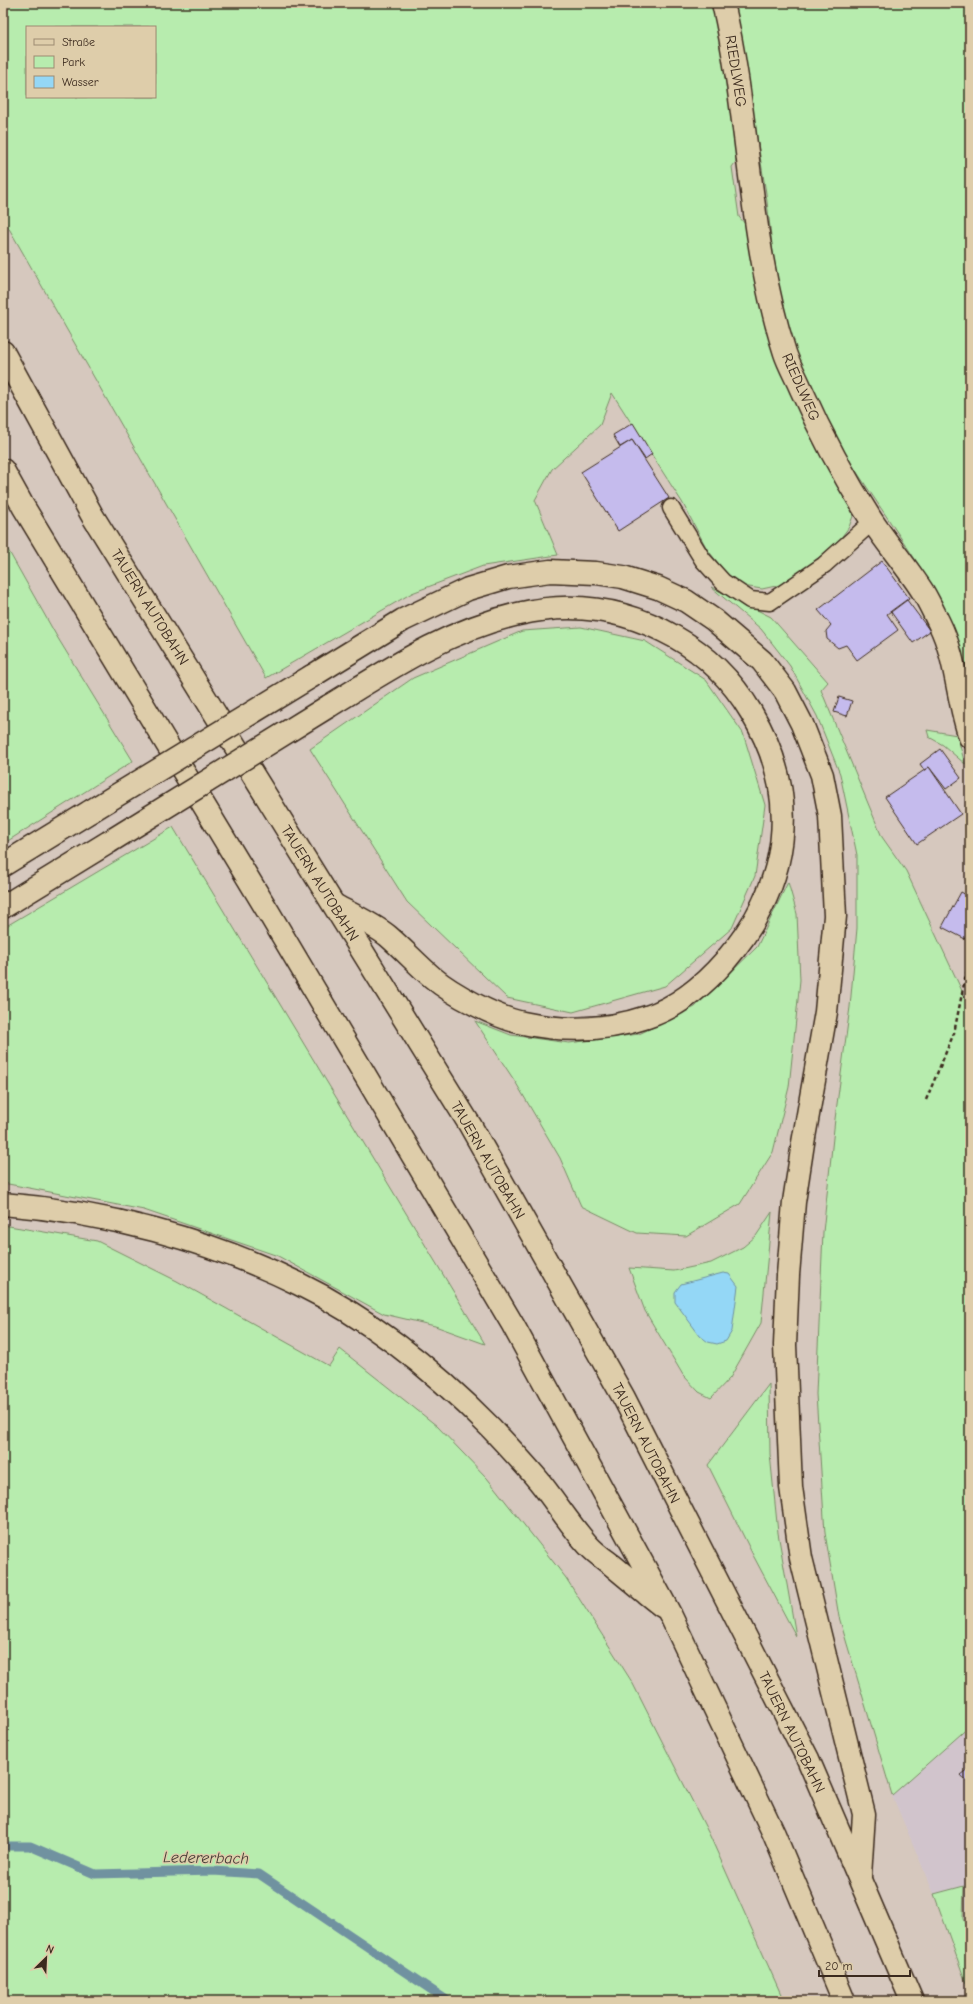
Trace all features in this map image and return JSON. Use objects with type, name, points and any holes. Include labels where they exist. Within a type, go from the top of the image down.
[{"type":"main road","name":"RIEDLWEG","points":[[723,3],[734,54],[747,142],[759,244],[771,302],[786,354],[811,411],[872,522],[923,592],[941,626],[951,655],[970,737]]},
{"type":"main road","name":"TAUERN AUTOBAHN","points":[[3,352],[92,515],[470,1125],[624,1398],[808,1760],[912,2001]]},
{"type":"main road","points":[[3,470],[23,506],[273,920],[514,1325],[670,1614],[774,1834],[844,2001]]},
{"type":"main road","points":[[3,865],[403,620],[468,590],[508,577],[550,570],[596,573],[623,577],[658,588],[686,601],[714,620],[762,661],[785,691],[802,724],[822,775],[830,816],[835,916],[826,1012],[794,1202],[788,1275],[785,1345],[791,1487],[801,1558],[864,1814],[860,1880]]},
{"type":"main road","points":[[3,907],[417,653],[458,632],[519,614],[561,608],[602,609],[651,624],[686,643],[719,669],[741,694],[764,732],[777,771],[783,814],[781,857],[766,900],[743,940],[714,974],[683,1000],[650,1016],[611,1027],[567,1030],[519,1023],[479,1006],[435,980],[385,934],[335,905]]},
{"type":"main road","points":[[3,1204],[62,1211],[123,1223],[214,1249],[262,1267],[301,1285],[354,1315],[396,1344],[439,1378],[491,1428],[538,1479],[588,1546],[670,1614]]},
{"type":"lane","points":[[671,508],[703,560],[723,582],[750,600],[770,602],[824,565],[872,522]]},
{"type":"path","points":[[926,1100],[954,1034],[966,974],[970,967]]},
{"type":"shaded area","points":[[970,1726],[970,1893],[964,1886],[934,1894],[892,1795]]},
{"type":"green space","points":[[3,3],[714,3],[740,156],[732,167],[739,217],[747,226],[849,501],[853,516],[849,527],[837,543],[785,584],[762,589],[743,586],[729,577],[707,549],[682,502],[612,393],[600,425],[552,469],[535,500],[558,555],[483,566],[412,593],[266,678],[3,218]]},
{"type":"green space","points":[[731,3],[970,3],[970,700],[957,644],[942,602],[828,429],[792,347],[775,270],[766,193],[748,82]]},
{"type":"green space","points":[[3,541],[56,635],[133,761],[3,844]]},
{"type":"green space","points":[[711,587],[771,617],[828,682],[821,690],[882,837],[906,871],[970,1008],[970,1726],[892,1795],[839,1617],[825,1533],[816,1394],[823,1232],[835,1119],[850,1007],[857,928],[857,855],[840,774],[817,716],[790,666],[761,629]]},
{"type":"green space","points":[[581,627],[645,641],[706,680],[743,733],[765,805],[755,876],[732,928],[665,986],[573,1012],[507,998],[407,902],[310,749],[413,678],[522,631]]},
{"type":"green space","points":[[927,730],[957,735],[965,764],[943,745],[929,737]]},
{"type":"green space","points":[[173,827],[485,1344],[435,1326],[384,1314],[278,1256],[144,1210],[3,1183],[3,928]]},
{"type":"green space","points":[[788,882],[797,914],[800,980],[789,1087],[773,1152],[740,1204],[686,1236],[637,1233],[581,1206],[560,1158],[516,1083],[475,1021],[511,1035],[569,1043],[639,1034],[695,1007],[757,947]]},
{"type":"green space","points":[[772,1212],[761,1323],[730,1378],[711,1398],[699,1392],[683,1375],[645,1311],[629,1268],[674,1271],[711,1263],[743,1247],[756,1236]]},
{"type":"green space","points":[[3,1225],[97,1241],[177,1281],[329,1366],[340,1349],[437,1426],[487,1478],[566,1578],[632,1682],[710,1836],[784,2001],[3,2001]]},
{"type":"green space","points":[[769,1384],[770,1454],[778,1533],[796,1636],[708,1465]]},
{"type":"green space","points":[[964,1886],[963,1919],[970,1933],[970,1994],[934,1894]]},
{"type":"water","points":[[723,1273],[729,1274],[738,1286],[732,1331],[726,1341],[717,1344],[708,1342],[700,1336],[675,1302],[675,1292],[681,1284]]},
{"type":"building","points":[[633,423],[652,454],[645,459],[632,440],[620,447],[613,435]]},
{"type":"building","points":[[632,440],[669,498],[618,531],[581,472]]},
{"type":"building","points":[[882,561],[909,598],[887,614],[898,630],[857,660],[846,645],[838,648],[827,639],[826,631],[831,625],[818,610]]},
{"type":"building","points":[[907,600],[930,631],[913,643],[891,612]]},
{"type":"building","points":[[839,697],[852,701],[847,716],[834,712]]},
{"type":"building","points":[[940,749],[961,778],[946,789],[929,767],[924,770],[920,764]]},
{"type":"building","points":[[929,767],[961,814],[917,844],[885,797]]},
{"type":"building","points":[[961,892],[970,897],[970,931],[965,939],[942,927]]},
{"type":"building","points":[[970,1768],[970,1785],[961,1775]]},
{"type":"waterway","name":"Ledererbach","points":[[3,1846],[30,1846],[95,1874],[213,1871],[259,1874],[448,2001]]}]
